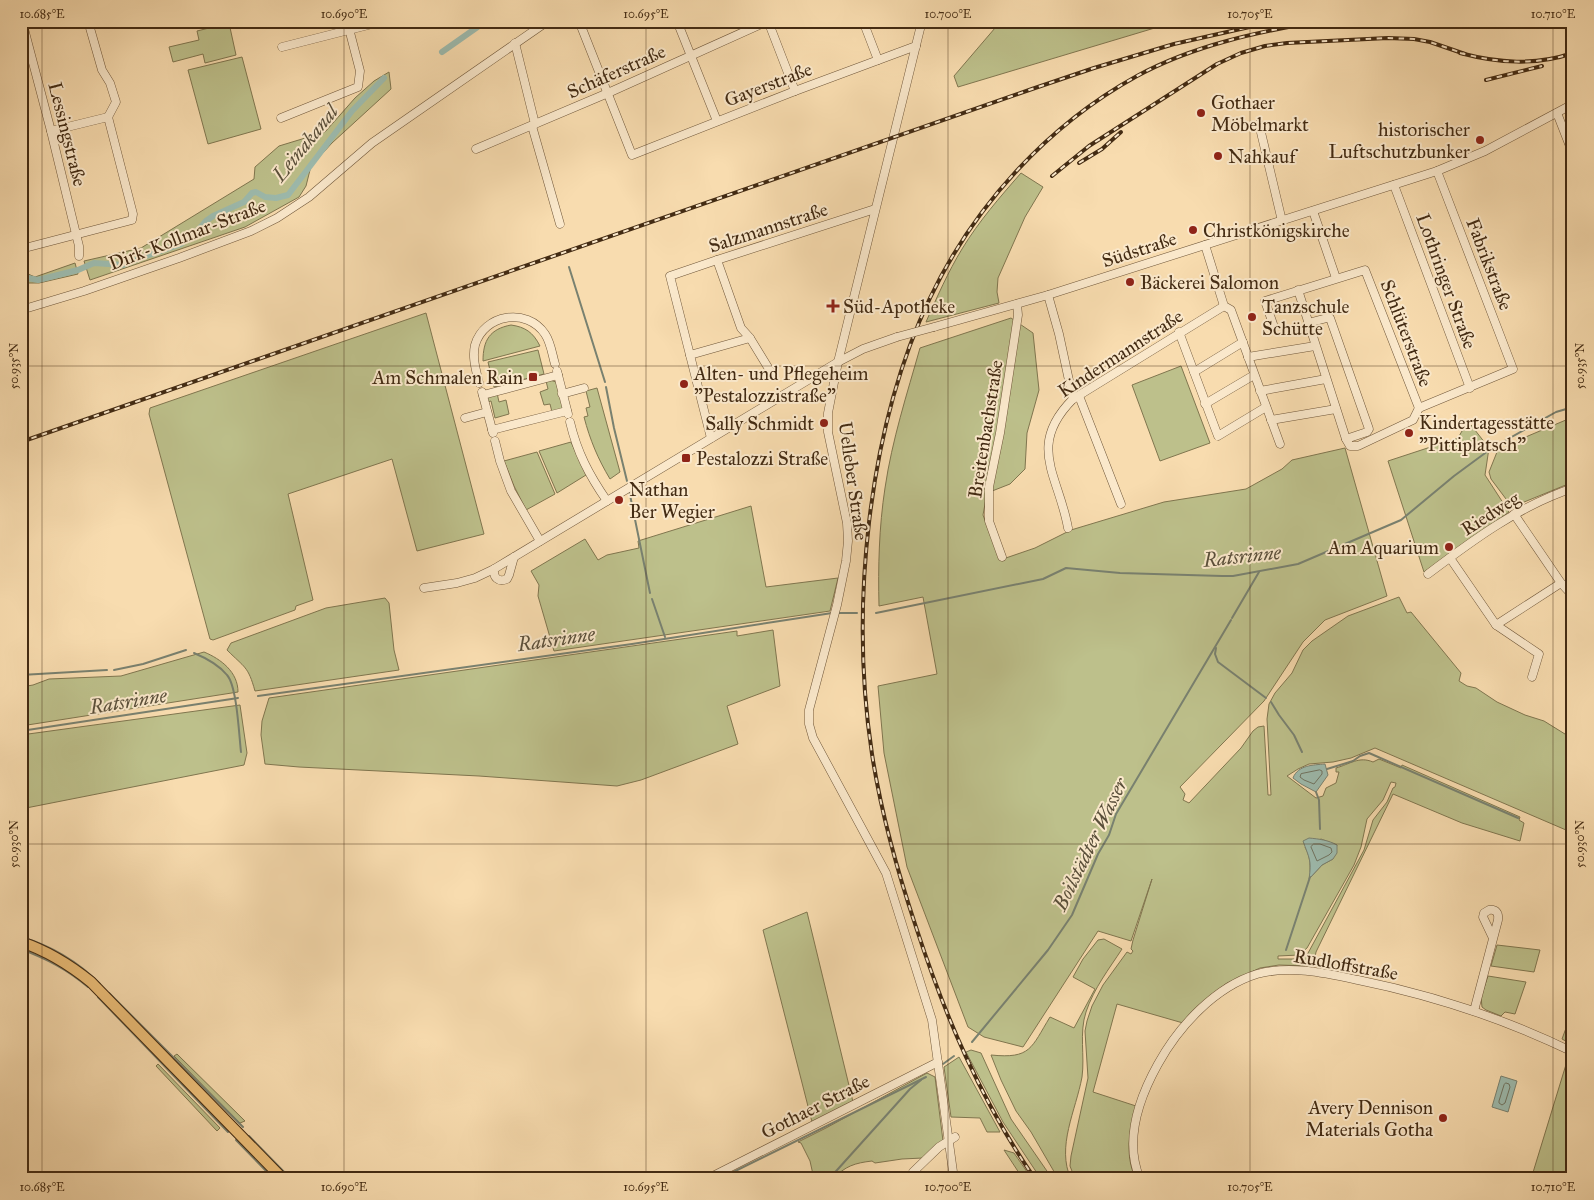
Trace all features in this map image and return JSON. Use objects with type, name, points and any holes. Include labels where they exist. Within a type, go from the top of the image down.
[{"type":"main road","points":[[21,942],[59,958],[91,982],[283,1179]]},
{"type":"street","name":"Lessingstraße","points":[[22,21],[24,42],[51,131],[79,246],[79,256]]},
{"type":"street","points":[[21,249],[132,220],[133,214],[108,117],[116,102],[110,83],[102,70],[88,21]]},
{"type":"street","points":[[281,118],[358,88],[360,70],[347,21]]},
{"type":"street","points":[[282,47],[384,21]]},
{"type":"street","name":"Dirk-Kollmar-Straße","points":[[21,310],[84,291],[179,258],[264,224],[299,205],[368,146],[548,21]]},
{"type":"street","points":[[579,21],[608,93]]},
{"type":"street","points":[[678,21],[717,121]]},
{"type":"street","points":[[768,21],[794,91]]},
{"type":"street","name":"Schäferstraße","points":[[476,149],[608,93],[768,21]]},
{"type":"street","points":[[863,21],[878,60]]},
{"type":"street","name":"Uelleber Straße","points":[[922,21],[838,362],[828,413],[828,432],[848,541],[846,561],[835,611],[808,717],[813,738],[886,873],[932,1020],[952,1139],[954,1179]]},
{"type":"street","points":[[515,43],[560,224]]},
{"type":"street","name":"Gayerstraße","points":[[608,93],[632,155],[794,91],[916,46]]},
{"type":"street","name":"Südstraße","points":[[424,588],[475,578],[494,569],[862,349],[897,337],[1048,295],[1437,171],[1485,151],[1573,104]]},
{"type":"street","points":[[1557,113],[1573,154]]},
{"type":"street","points":[[51,131],[108,117]]},
{"type":"street","points":[[1259,124],[1282,221]]},
{"type":"street","name":"Fabrikstraße","points":[[1437,171],[1513,369],[1470,388]]},
{"type":"street","name":"Lothringer Straße","points":[[1394,185],[1470,388]]},
{"type":"street","name":"Salzmannstraße","points":[[690,354],[670,276],[875,209]]},
{"type":"street","points":[[1273,324],[1265,301],[1336,278],[1314,211]]},
{"type":"street","points":[[1205,245],[1224,306],[1230,310],[1280,444]]},
{"type":"street","points":[[717,260],[741,328],[750,338],[769,368]]},
{"type":"street","name":"Schlüterstraße","points":[[1336,278],[1365,270],[1419,408]]},
{"type":"street","points":[[1298,290],[1347,442],[1354,447],[1413,420],[1419,408],[1470,388]]},
{"type":"street","points":[[1048,295],[1076,397],[1121,504]]},
{"type":"street","name":"Breitenbachstraße","points":[[1002,558],[989,521],[989,487],[1004,407],[1018,315],[1017,304]]},
{"type":"street","name":"Kindermannstraße","points":[[1068,528],[1050,467],[1048,440],[1061,410],[1076,397],[1224,306]]},
{"type":"street","points":[[540,541],[511,491],[500,461],[474,358],[475,344],[485,328],[492,323],[502,318],[523,318],[535,324],[548,340],[578,451],[607,501]]},
{"type":"street","points":[[1308,323],[1330,318],[1369,429],[1367,432],[1347,442]]},
{"type":"street","points":[[1179,332],[1218,436],[1266,406]]},
{"type":"street","points":[[711,438],[690,354],[750,338]]},
{"type":"street","points":[[1194,372],[1242,342]]},
{"type":"street","points":[[1248,357],[1316,346]]},
{"type":"street","points":[[481,389],[556,370]]},
{"type":"street","points":[[1205,404],[1254,375]]},
{"type":"street","points":[[1260,390],[1326,379]]},
{"type":"street","points":[[562,394],[584,388]]},
{"type":"street","points":[[1271,420],[1336,409]]},
{"type":"street","points":[[465,418],[487,412]]},
{"type":"street","points":[[493,435],[568,416]]},
{"type":"street","name":"Riedweg","points":[[1428,574],[1514,514],[1553,495],[1573,488]]},
{"type":"street","points":[[1514,514],[1561,583],[1573,596]]},
{"type":"street","points":[[494,569],[496,578],[501,580],[507,579],[514,557]]},
{"type":"street","points":[[1450,558],[1496,625],[1539,654],[1532,677]]},
{"type":"street","points":[[1496,625],[1561,583]]},
{"type":"street","points":[[1474,1011],[1493,938]]},
{"type":"street","name":"Rudloffstraße","points":[[1140,1179],[1134,1163],[1132,1142],[1136,1119],[1148,1082],[1165,1051],[1186,1025],[1208,1003],[1240,981],[1260,974],[1271,971],[1306,971],[1379,984],[1474,1011],[1573,1052]]},
{"type":"street","name":"Gothaer Straße","points":[[707,1179],[938,1062]]},
{"type":"street","points":[[913,1172],[939,1147],[952,1139]]},
{"type":"green space","points":[[1001,21],[1178,21],[958,87],[954,76]]},
{"type":"green space","points":[[229,23],[236,55],[205,63],[203,54],[173,62],[169,47],[199,40],[197,31]]},
{"type":"green space","points":[[242,57],[261,129],[208,144],[188,70]]},
{"type":"green space","points":[[389,72],[391,89],[332,143],[311,166],[306,186],[299,197],[245,227],[90,280],[84,261],[141,248],[254,179],[255,167],[279,146],[325,132],[355,98],[374,81]]},
{"type":"green space","points":[[1021,173],[1043,187],[1025,217],[998,278],[997,292],[999,303],[926,322],[947,276],[969,239]]},
{"type":"green space","points":[[75,263],[78,274],[39,283],[21,283],[21,277],[28,274],[35,277]]},
{"type":"green space","points":[[426,313],[484,534],[417,551],[392,459],[288,494],[313,600],[296,606],[295,610],[213,640],[210,639],[149,414],[150,408]]},
{"type":"green space","points":[[1011,318],[1033,333],[1039,390],[1027,433],[1025,469],[1010,484],[987,493],[983,515],[1000,560],[1035,548],[1071,530],[1164,502],[1246,489],[1282,469],[1292,460],[1345,448],[1387,596],[1325,620],[1303,642],[1264,701],[1180,787],[1185,794],[1183,800],[1189,803],[1241,748],[1253,731],[1258,727],[1264,726],[1268,795],[1271,795],[1267,719],[1269,704],[1275,693],[1292,673],[1303,650],[1312,641],[1348,616],[1399,597],[1407,613],[1411,612],[1461,673],[1459,681],[1467,686],[1476,688],[1497,702],[1525,715],[1544,721],[1573,739],[1573,833],[1375,748],[1351,758],[1309,764],[1287,776],[1316,798],[1323,796],[1326,788],[1336,783],[1339,772],[1336,772],[1336,768],[1359,760],[1373,762],[1379,759],[1401,768],[1402,765],[1520,817],[1519,820],[1524,823],[1520,841],[1462,823],[1393,794],[1316,952],[1314,962],[1310,966],[1279,965],[1260,968],[1227,983],[1204,1001],[1183,1023],[1117,1004],[1093,1092],[1136,1106],[1130,1134],[1129,1152],[1132,1170],[1136,1179],[1075,1179],[1070,1166],[1088,1078],[1085,1031],[1087,1021],[1092,1006],[1103,985],[1127,952],[1131,954],[1133,951],[1131,949],[1133,940],[1152,879],[1131,941],[1098,931],[1023,1047],[984,1037],[968,1027],[907,867],[884,753],[878,686],[937,674],[923,597],[879,606],[879,562],[881,517],[888,470],[900,417],[920,348]],"holes":[[[1391,782],[1396,783],[1395,787],[1387,802],[1373,820],[1364,850],[1307,955],[1297,959],[1278,959],[1278,956],[1299,955],[1307,948],[1354,865],[1361,847],[1367,819],[1383,800]],[[1321,839],[1337,845],[1333,859],[1322,865],[1310,878],[1309,858],[1305,847]]]},
{"type":"green space","points":[[511,325],[528,331],[540,346],[483,361],[484,347],[489,337],[498,329]]},
{"type":"green space","points":[[538,350],[544,374],[494,387],[488,362]]},
{"type":"green space","points":[[1181,366],[1210,443],[1160,461],[1132,385]]},
{"type":"green space","points":[[546,381],[556,382],[563,407],[552,412],[550,404],[544,405],[540,392],[548,389]]},
{"type":"green space","points":[[597,388],[620,472],[610,479],[595,449],[584,417],[588,416],[586,408],[590,407],[586,391]]},
{"type":"green space","points":[[497,393],[499,402],[506,400],[509,414],[495,418],[491,401],[487,402],[488,397]]},
{"type":"green space","points":[[1573,417],[1573,482],[1512,507],[1491,479],[1489,472],[1497,452],[1528,436]]},
{"type":"green space","points":[[1471,425],[1489,448],[1485,475],[1509,512],[1424,572],[1388,461],[1458,438],[1462,431]]},
{"type":"green space","points":[[571,442],[586,475],[557,493],[539,451]]},
{"type":"green space","points":[[537,452],[555,494],[526,510],[504,461]]},
{"type":"green space","points":[[751,506],[766,587],[838,578],[830,611],[554,651],[538,596],[539,585],[531,571],[585,539],[598,560],[607,555],[639,548],[638,541]]},
{"type":"green space","points":[[385,598],[389,603],[394,650],[399,670],[255,691],[248,672],[227,650],[231,643],[326,608]]},
{"type":"green space","points":[[773,630],[780,686],[727,706],[738,744],[641,780],[617,786],[265,764],[261,735],[262,721],[269,698],[737,631],[737,636]]},
{"type":"green space","points":[[204,652],[222,662],[232,672],[238,692],[21,726],[21,685],[33,685],[49,679],[121,676]]},
{"type":"green space","points":[[240,705],[247,753],[244,765],[21,809],[21,735]]},
{"type":"green space","points":[[807,912],[853,1102],[812,1122],[763,930]]},
{"type":"green space","points":[[1104,939],[1122,949],[1097,987],[1086,1012],[1082,1036],[1082,1077],[1066,1141],[1067,1167],[1071,1179],[1060,1179],[1016,1111],[991,1055],[1004,1056],[1022,1053],[1034,1044],[1050,1017],[1074,1028],[1095,989],[1073,977],[1083,959],[1098,940]]},
{"type":"green space","points":[[1497,945],[1540,950],[1534,972],[1491,966]]},
{"type":"green space","points":[[1488,976],[1526,982],[1515,1014],[1505,1012],[1501,1016],[1482,1007],[1481,997]]},
{"type":"green space","points":[[1573,1009],[1573,1045],[1562,1039]]},
{"type":"green space","points":[[971,1050],[981,1053],[1011,1119],[1054,1179],[1041,1179],[1003,1122],[966,1052]]},
{"type":"green space","points":[[177,1054],[245,1121],[240,1123],[174,1056]]},
{"type":"green space","points":[[959,1057],[1000,1132],[987,1132],[980,1118],[951,1117],[944,1067]]},
{"type":"green space","points":[[1568,1058],[1573,1060],[1573,1179],[1531,1179]]},
{"type":"green space","points":[[158,1064],[220,1128],[217,1131],[156,1066]]},
{"type":"green space","points":[[927,1073],[935,1077],[943,1141],[923,1158],[860,1163],[846,1168],[833,1179],[814,1179],[810,1161],[801,1143],[798,1142]]},
{"type":"green space","points":[[1004,1150],[1014,1153],[1032,1179],[1023,1179]]},
{"type":"water","points":[[1325,764],[1328,775],[1316,792],[1293,778],[1298,770],[1302,768]]},
{"type":"water","points":[[1309,838],[1320,839],[1337,845],[1337,853],[1333,859],[1322,865],[1309,879],[1310,863],[1303,841]]},
{"type":"water","points":[[1501,1076],[1517,1081],[1508,1112],[1492,1107]]},
{"type":"waterway","name":"Leinakanal","points":[[442,52],[486,21]]},
{"type":"waterway","name":"Leinakanal","points":[[21,279],[38,280],[78,270],[94,263],[123,265],[181,244],[206,221],[244,202],[252,193],[256,192],[265,197],[276,198],[288,195],[352,111],[384,78]]},
{"type":"waterway","points":[[569,267],[605,382]]},
{"type":"waterway","points":[[606,387],[627,481]]},
{"type":"waterway","name":"Ratsrinne","points":[[876,613],[1043,579],[1066,568],[1120,573],[1233,576],[1298,564],[1401,520],[1454,476],[1492,448],[1556,412],[1573,407]]},
{"type":"waterway","points":[[629,490],[650,593]]},
{"type":"waterway","name":"Boilstädter Wasser","points":[[1232,618],[1259,572]]},
{"type":"waterway","points":[[652,599],[665,637]]},
{"type":"waterway","name":"Ratsrinne","points":[[258,696],[632,644],[832,613]]},
{"type":"waterway","name":"Ratsrinne","points":[[837,613],[857,613]]},
{"type":"waterway","name":"Boilstädter Wasser","points":[[972,1042],[1048,950],[1072,915],[1098,854],[1109,835],[1116,814],[1231,620]]},
{"type":"waterway","points":[[1216,648],[1215,654],[1218,662],[1266,698]]},
{"type":"waterway","points":[[114,670],[143,664],[186,650]]},
{"type":"waterway","points":[[194,653],[224,671],[230,681],[235,700],[241,752]]},
{"type":"waterway","points":[[21,675],[107,670]]},
{"type":"waterway","name":"Ratsrinne","points":[[21,731],[238,698]]},
{"type":"waterway","points":[[1271,702],[1294,735],[1302,752]]},
{"type":"waterway","points":[[1327,769],[1353,761],[1369,753],[1518,818]]},
{"type":"waterway","points":[[1316,792],[1319,800],[1320,829]]},
{"type":"waterway","points":[[1286,950],[1310,877]]},
{"type":"waterway","points":[[21,937],[64,955],[100,984]]},
{"type":"waterway","points":[[21,949],[56,965],[88,987]]},
{"type":"waterway","points":[[109,993],[243,1127]]},
{"type":"waterway","points":[[98,997],[228,1132]]},
{"type":"waterway","name":"Boilstädter Wasser","points":[[943,1064],[954,1056]]},
{"type":"waterway","points":[[719,1179],[926,1077]]},
{"type":"waterway","name":"Boilstädter Wasser","points":[[829,1179],[910,1089],[921,1080]]},
{"type":"waterway","points":[[249,1136],[291,1179]]},
{"type":"waterway","points":[[236,1140],[274,1179]]},
{"type":"railway","points":[[21,442],[1094,68],[1174,44],[1276,21]]},
{"type":"railway","points":[[1035,1179],[981,1088],[939,993],[902,884],[890,841],[876,776],[866,698],[863,641],[864,581],[869,522],[878,462],[891,405],[909,350],[930,298],[968,231],[991,200],[1017,171],[1073,118],[1137,76],[1181,56],[1250,35],[1321,21]]},
{"type":"railway","points":[[1052,176],[1089,146],[1217,64],[1241,53],[1265,46],[1287,43],[1388,38],[1430,42],[1465,54]]},
{"type":"railway","points":[[1460,53],[1516,62],[1545,60],[1573,53]]},
{"type":"railway","points":[[1486,80],[1542,66]]},
{"type":"railway","points":[[1079,163],[1102,149],[1121,132]]},
{"type":"place","name":"Gothaer Möbelmarkt","points":[[1201,113]]},
{"type":"place","name":"historischer Luftschutzbunker","points":[[1480,140]]},
{"type":"place","name":"Nahkauf","points":[[1218,156]]},
{"type":"place","name":"Christkönigskirche","points":[[1193,230]]},
{"type":"place","name":"Bäckerei Salomon","points":[[1130,282]]},
{"type":"place","name":"Süd-Apotheke","points":[[833,306]]},
{"type":"place","name":"Tanzschule Schütte","points":[[1252,317]]},
{"type":"place","name":"Am Schmalen Rain","points":[[533,377]]},
{"type":"place","name":"Alten- und Pflegeheim \"Pestalozzistraße\"","points":[[684,384]]},
{"type":"place","name":"Sally Schmidt","points":[[824,423]]},
{"type":"place","name":"Kindertagesstätte \"Pittiplatsch\"","points":[[1409,433]]},
{"type":"place","name":"Pestalozzi Straße","points":[[686,458]]},
{"type":"place","name":"Nathan Ber Wegier","points":[[619,500]]},
{"type":"place","name":"Am Aquarium","points":[[1449,547]]},
{"type":"place","name":"Avery Dennison Materials Gotha","points":[[1443,1118]]}]
